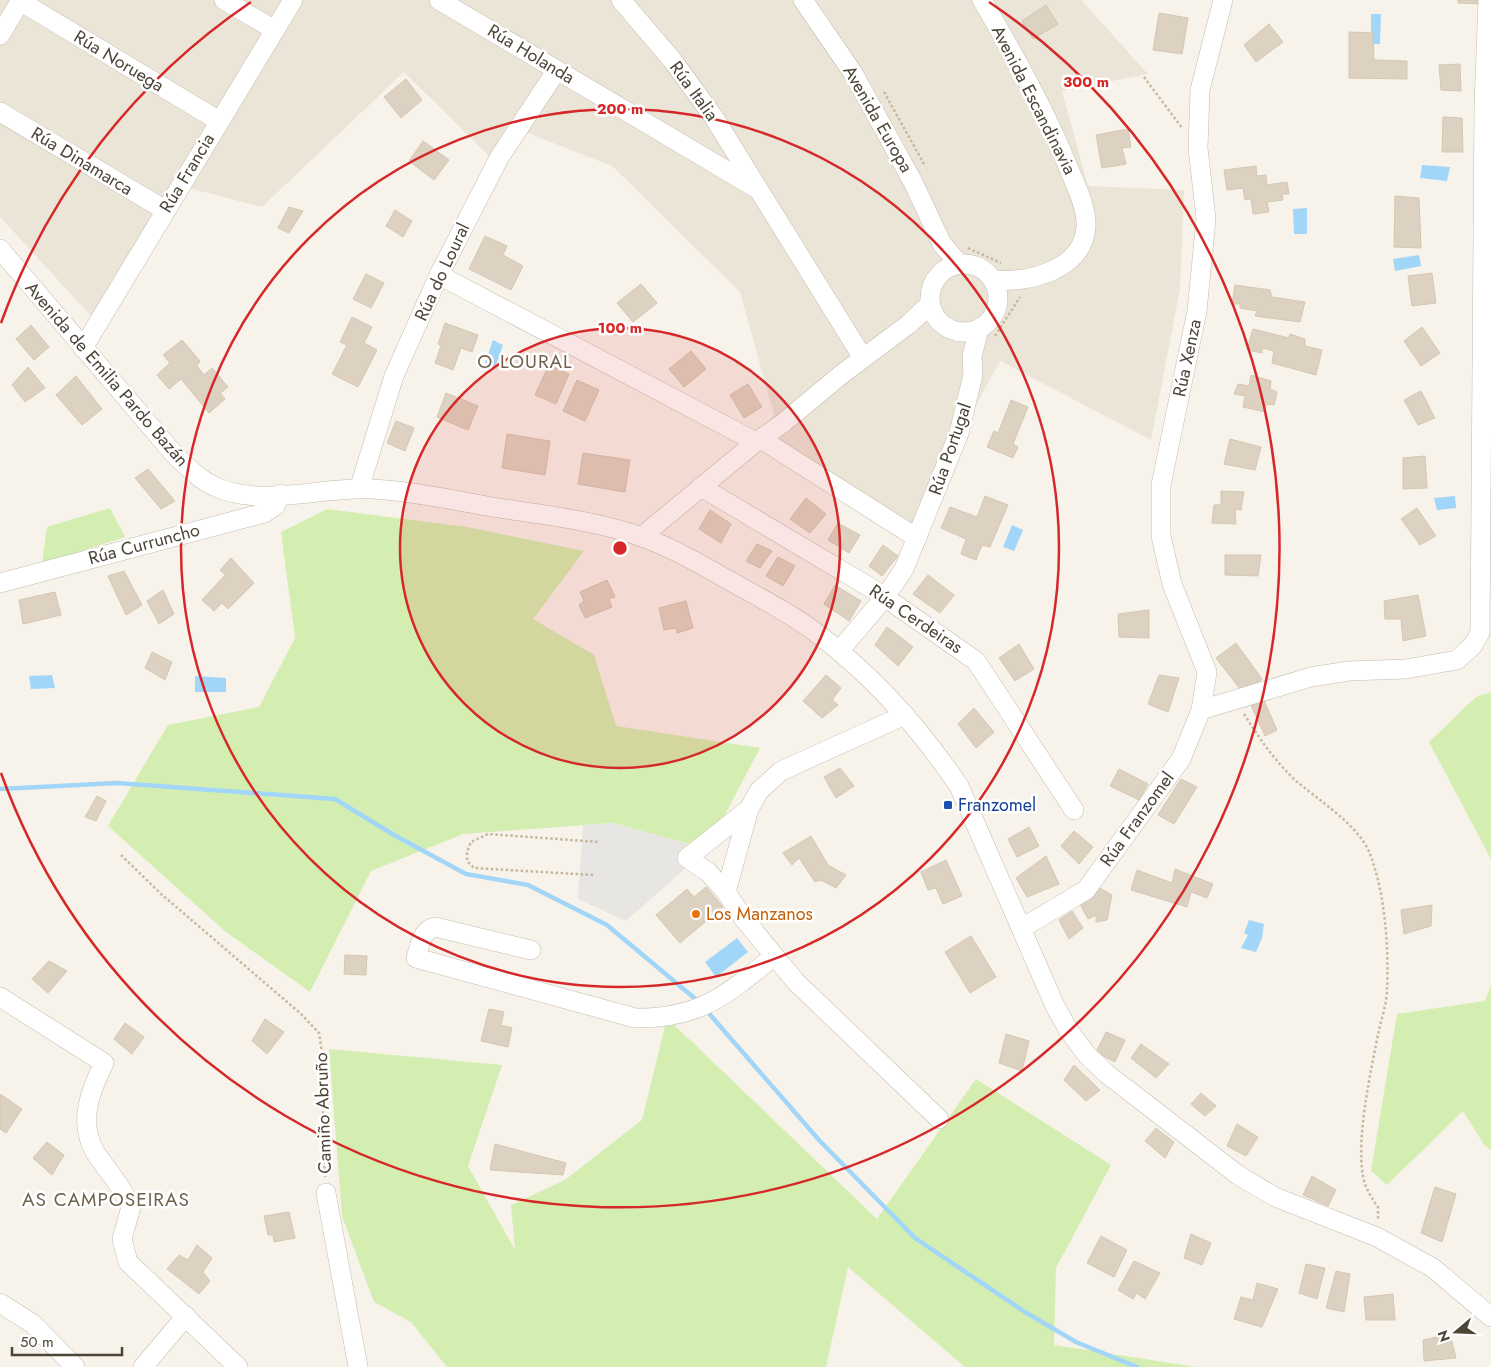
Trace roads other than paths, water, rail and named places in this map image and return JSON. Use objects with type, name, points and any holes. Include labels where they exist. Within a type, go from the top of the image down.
[{"type":"street","points":[[224,0],[273,29]]},
{"type":"street","name":"Rúa Francia","points":[[83,348],[273,29],[293,0]]},
{"type":"street","name":"Rúa Holanda","points":[[439,0],[757,189],[863,358]]},
{"type":"street","name":"Rúa Italia","points":[[621,0],[673,61],[724,134],[757,189]]},
{"type":"street","name":"Avenida Europa","points":[[803,0],[863,91],[914,182],[951,267]]},
{"type":"street","name":"Avenida Escandinavia","points":[[982,0],[1046,117],[1075,183],[1084,213],[1084,236],[1080,248],[1071,258],[1053,270],[996,288]]},
{"type":"street","name":"Rúa Xenza","points":[[1201,710],[1207,672],[1172,584],[1161,536],[1161,485],[1197,311],[1206,219],[1198,148],[1200,90],[1223,0]]},
{"type":"street","points":[[1201,710],[1311,677],[1349,671],[1406,669],[1457,660],[1472,645],[1480,633],[1486,553],[1484,104],[1488,0]]},
{"type":"street","points":[[0,36],[21,1]]},
{"type":"street","name":"Rúa Noruega","points":[[21,1],[219,121]]},
{"type":"street","name":"Rúa do Loural","points":[[358,488],[394,376],[439,275],[499,158],[557,70]]},
{"type":"street","name":"Rúa Dinamarca","points":[[0,112],[165,210]]},
{"type":"street","points":[[701,154],[713,150],[722,140],[724,134]]},
{"type":"street","name":"Avenida de Emilia Pardo Bazán","points":[[0,249],[174,454],[198,476],[215,487],[235,494],[257,496],[358,488],[401,491],[573,520],[641,537],[685,556],[775,606],[818,634],[839,651],[905,715],[941,759],[959,786],[1069,1031],[1087,1055],[1107,1074],[1238,1175],[1275,1197],[1377,1237],[1432,1268],[1491,1317]]},
{"type":"street","points":[[975,265],[989,274],[996,288],[999,304],[992,319],[979,330],[959,332],[944,326],[934,312],[932,286],[951,267],[975,265]]},
{"type":"street","points":[[439,275],[758,440],[795,461],[917,538]]},
{"type":"street","points":[[641,537],[758,440],[783,424],[863,358],[909,324],[934,312]]},
{"type":"street","name":"Rúa Portugal","points":[[839,651],[885,597],[904,569],[959,432],[973,375],[972,356],[979,330]]},
{"type":"street","name":"Rúa Portugal","points":[[959,332],[972,356]]},
{"type":"street","points":[[783,424],[784,436],[795,461]]},
{"type":"street","name":"Rúa Cerdeiras","points":[[702,487],[885,597],[976,661],[1074,810]]},
{"type":"street","name":"Rúa Curruncho","points":[[0,583],[264,513],[275,506],[280,494]]},
{"type":"street","name":"Rúa Franzomel","points":[[1022,928],[1086,890],[1180,759],[1201,710]]},
{"type":"street","points":[[726,892],[749,809],[759,791],[781,771],[905,715]]},
{"type":"street","points":[[749,809],[687,858],[708,872],[726,892],[744,919],[796,982],[940,1119]]},
{"type":"street","points":[[531,950],[435,927],[429,928],[424,934],[416,958],[635,1018],[659,1017],[706,1005],[729,993],[774,956]]},
{"type":"street","points":[[0,997],[104,1063],[90,1089],[85,1122],[94,1151],[122,1187],[131,1207],[122,1239],[128,1262],[238,1367]]},
{"type":"street","name":"Camiño Abruño","points":[[326,1192],[358,1367]]},
{"type":"street","points":[[0,1303],[33,1324],[75,1367]]},
{"type":"street","points":[[143,1367],[186,1316]]},
{"type":"water","points":[[1371,14],[1381,14],[1380,44],[1371,44]]},
{"type":"water","points":[[1422,165],[1450,167],[1447,181],[1420,178]]},
{"type":"water","points":[[1307,208],[1307,234],[1294,234],[1293,209]]},
{"type":"water","points":[[1419,255],[1421,266],[1395,271],[1393,259]]},
{"type":"water","points":[[493,340],[503,345],[495,368],[485,363]]},
{"type":"water","points":[[1455,496],[1456,508],[1437,510],[1434,498]]},
{"type":"water","points":[[1012,525],[1023,530],[1014,551],[1003,547]]},
{"type":"water","points":[[52,675],[55,688],[31,689],[29,676]]},
{"type":"water","points":[[195,676],[226,678],[226,692],[195,692]]},
{"type":"water","points":[[1249,920],[1264,924],[1262,938],[1256,952],[1241,948],[1248,935],[1244,933]]},
{"type":"water","points":[[737,938],[748,952],[716,977],[705,962]]},
{"type":"waterway","points":[[0,789],[117,783],[335,799],[394,835],[466,874],[528,885],[607,925],[699,1002]]},
{"type":"waterway","points":[[706,1010],[819,1140],[915,1238],[1025,1312],[1076,1342],[1137,1367]]},
{"type":"place","name":"Franzomel","points":[[948,805]]},
{"type":"place","name":"Los Manzanos","points":[[696,914]]},
{"type":"district","name":"O LOURAL","points":[[525,361]]},
{"type":"district","name":"AS CAMPOSEIRAS","points":[[106,1199]]}]
